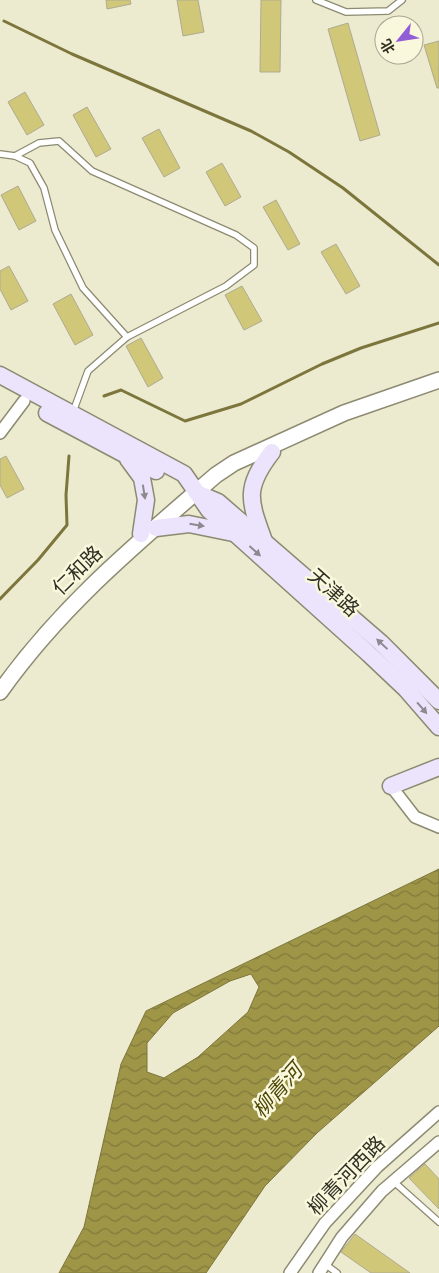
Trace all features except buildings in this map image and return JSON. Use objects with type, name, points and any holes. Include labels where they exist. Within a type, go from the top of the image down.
[{"type":"main road","name":"天津路","points":[[0,375],[184,474],[209,510],[370,654],[406,689],[439,727]]},
{"type":"main road","name":"天津路","points":[[0,388],[126,456],[218,502],[381,643],[439,701]]},
{"type":"main road","points":[[265,543],[254,512],[252,491],[257,471],[272,452]]},
{"type":"main road","points":[[126,456],[142,478],[146,500],[141,534]]},
{"type":"main road","points":[[156,528],[189,524],[218,529],[237,535]]},
{"type":"main road","points":[[391,786],[439,768]]},
{"type":"street","name":"仁和路","points":[[0,692],[55,621],[94,582],[196,492],[234,463],[352,410],[439,380]]},
{"type":"street","name":"仁和路","points":[[0,682],[51,617],[170,507],[237,468],[272,452],[346,419],[439,386]]},
{"type":"street","points":[[0,432],[24,401]]},
{"type":"street","points":[[391,786],[415,817],[439,827]]},
{"type":"street","name":"柳青河西路","points":[[290,1273],[325,1223],[378,1167],[439,1112]]},
{"type":"street","points":[[322,1269],[342,1237],[393,1181],[439,1142]]},
{"type":"lane","points":[[316,0],[346,12],[388,11],[402,0]]},
{"type":"lane","points":[[15,156],[39,143],[59,140],[92,171],[236,235],[254,248],[254,265],[226,286],[126,337],[88,371],[72,414]]},
{"type":"lane","points":[[0,154],[15,156],[30,163],[44,188],[55,230],[82,288],[126,337]]},
{"type":"lane","points":[[393,1181],[439,1222]]},
{"type":"lane","points":[[322,1269],[337,1273]]},
{"type":"water","name":"柳青河","points":[[439,869],[439,1026],[317,1133],[265,1186],[206,1273],[59,1273],[84,1227],[121,1064],[146,1011]],"holes":[[[251,974],[259,987],[248,1012],[198,1057],[164,1078],[147,1072],[147,1043],[173,1013],[230,981]]]},
{"type":"waterway","points":[[4,21],[72,54],[251,131],[289,152],[343,188],[439,265]]},
{"type":"waterway","points":[[104,396],[121,390],[185,421],[241,404],[322,364],[361,348],[439,323]]},
{"type":"waterway","points":[[0,599],[38,560],[67,525],[66,495],[69,456]]}]
